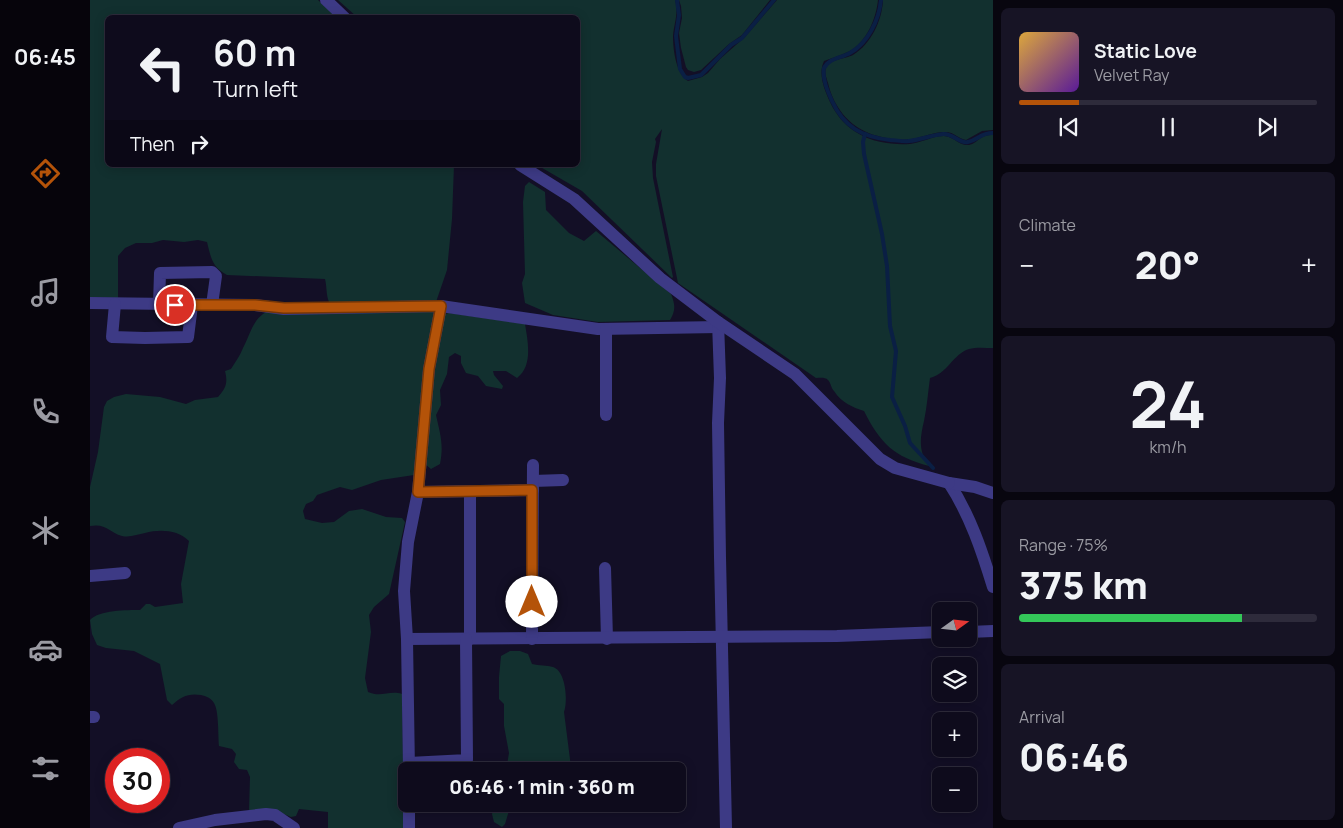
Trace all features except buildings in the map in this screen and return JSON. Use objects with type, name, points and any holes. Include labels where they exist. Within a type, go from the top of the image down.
[{"type":"street","points":[[326,0],[342,15]]},
{"type":"street","points":[[523,167],[574,199],[660,278],[718,324],[795,374],[880,459],[894,468],[949,483],[974,487],[993,494]]},
{"type":"street","points":[[159,305],[160,273],[212,272],[216,276],[212,305]]},
{"type":"street","points":[[90,303],[255,305],[284,308],[441,306],[598,329],[718,324]]},
{"type":"street","points":[[115,304],[112,337],[145,338],[188,337],[192,305]]},
{"type":"street","points":[[409,762],[407,639],[404,592],[408,542],[418,492],[429,369],[441,306]]},
{"type":"street","points":[[718,324],[720,556],[726,828]]},
{"type":"street","points":[[606,329],[606,415]]},
{"type":"street","points":[[532,639],[533,466]]},
{"type":"street","points":[[418,492],[470,492],[533,486],[563,480]]},
{"type":"street","points":[[949,483],[963,505],[993,587]]},
{"type":"street","points":[[450,762],[467,760],[470,492]]},
{"type":"street","points":[[605,568],[607,639]]},
{"type":"street","points":[[90,576],[125,573]]},
{"type":"street","points":[[978,632],[993,631]]},
{"type":"street","points":[[407,639],[607,639],[837,636],[932,632]]},
{"type":"street","points":[[409,812],[409,828]]},
{"type":"street","points":[[179,828],[214,820],[266,814],[275,815],[294,828]]},
{"type":"green space","points":[[90,0],[318,0],[334,15],[105,15],[105,167],[454,167],[452,219],[447,270],[436,302],[329,302],[325,279],[227,275],[215,265],[207,242],[198,240],[184,242],[163,240],[152,243],[136,243],[125,248],[118,256],[118,298],[90,297]]},
{"type":"green space","points":[[338,0],[675,0],[676,14],[673,36],[675,55],[681,73],[688,81],[708,73],[720,59],[745,37],[777,0],[878,0],[870,29],[856,47],[824,61],[822,66],[822,82],[836,113],[862,136],[885,143],[910,144],[944,136],[969,145],[984,136],[993,135],[993,348],[969,349],[959,355],[936,376],[930,378],[921,439],[923,455],[929,466],[906,458],[889,447],[876,432],[864,411],[840,399],[827,379],[816,378],[678,283],[656,176],[656,164],[662,129],[655,139],[652,162],[653,178],[672,278],[582,191],[540,167],[580,167],[580,15],[355,15]]},
{"type":"green space","points":[[679,0],[770,0],[742,35],[729,44],[701,70],[694,72],[686,67],[681,48],[679,33],[682,18]]},
{"type":"green space","points":[[883,0],[993,0],[993,130],[982,131],[966,140],[945,132],[912,139],[895,139],[882,137],[860,129],[840,110],[831,92],[825,72],[826,68],[834,61],[853,55],[865,45],[878,24]]},
{"type":"green space","points":[[529,182],[545,192],[546,210],[569,233],[584,241],[596,231],[671,294],[674,307],[670,320],[598,322],[553,315],[525,303],[522,283],[525,274],[523,202],[525,186]]},
{"type":"green space","points":[[270,310],[434,310],[414,475],[381,480],[352,490],[340,487],[317,495],[313,501],[306,504],[303,511],[305,519],[322,523],[334,522],[349,511],[362,509],[386,517],[402,518],[405,522],[389,594],[374,607],[369,615],[371,632],[365,678],[368,692],[373,694],[402,694],[403,762],[398,762],[398,812],[404,812],[404,828],[328,828],[328,812],[299,809],[296,816],[291,817],[279,812],[249,812],[250,777],[247,770],[239,769],[234,762],[236,754],[232,749],[219,746],[217,712],[213,701],[201,695],[188,695],[172,705],[167,700],[160,664],[134,651],[106,648],[97,645],[92,634],[90,620],[100,614],[114,611],[140,610],[146,604],[155,607],[183,603],[181,584],[189,541],[185,537],[168,531],[122,536],[104,527],[90,526],[90,487],[98,452],[104,407],[107,401],[126,394],[160,397],[186,404],[195,400],[218,397],[226,385],[225,371],[231,369],[242,351],[253,326],[264,313]]},
{"type":"green space","points":[[449,313],[525,324],[528,353],[525,367],[517,378],[506,371],[493,371],[503,386],[502,389],[486,386],[478,376],[466,373],[461,363],[461,356],[455,353],[449,357],[447,374],[440,390],[441,405],[436,415],[442,451],[440,464],[431,469],[425,464],[434,376],[444,314]]},
{"type":"green space","points":[[510,651],[520,651],[528,654],[532,664],[553,667],[561,674],[566,694],[564,712],[570,762],[508,762],[509,753],[504,726],[504,704],[499,699],[501,656]]},
{"type":"green space","points":[[493,812],[509,812],[505,824],[502,827],[494,822]]},
{"type":"waterway","points":[[677,0],[679,15],[676,36],[680,69],[685,77],[688,78],[701,75],[731,45],[742,38],[774,0]]},
{"type":"waterway","points":[[881,0],[872,30],[862,43],[850,53],[829,62],[824,68],[827,90],[842,118],[863,133],[880,139],[890,140],[909,141],[947,134],[968,142],[985,134],[993,133]]},
{"type":"waterway","points":[[865,134],[863,142],[864,154],[882,234],[887,266],[890,326],[896,351],[892,397],[905,426],[910,443],[933,468]]},
{"type":"route","points":[[175,305],[255,305],[284,308],[441,306],[429,369],[418,492],[532,490],[532,602]]}]
